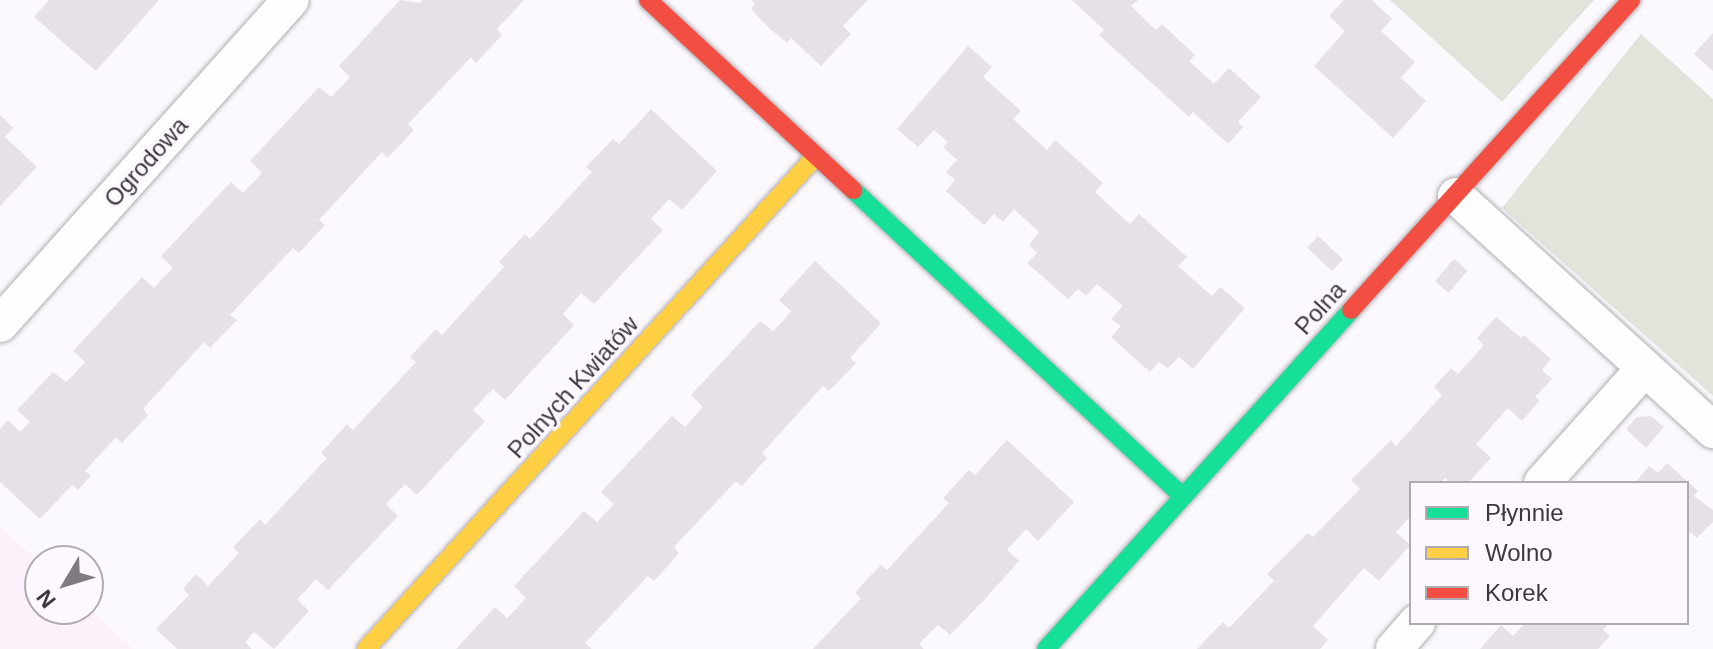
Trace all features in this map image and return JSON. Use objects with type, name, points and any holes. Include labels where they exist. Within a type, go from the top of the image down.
[{"type":"street","name":"Ogrodowa","points":[[0,324],[291,0]]},
{"type":"street","points":[[648,0],[1182,496]]},
{"type":"street","name":"Polna","points":[[1046,649],[1631,0]]},
{"type":"street","name":"Polnych Kwiatów","points":[[366,649],[815,157]]},
{"type":"street","points":[[1456,196],[1713,430]]},
{"type":"street","points":[[1544,481],[1644,369]]},
{"type":"street","points":[[1394,649],[1415,625]]},
{"type":"shaded area","points":[[1390,0],[1594,0],[1502,102]]},
{"type":"shaded area","points":[[1641,34],[1713,99],[1713,396],[1502,208]]},
{"type":"shaded area","points":[[0,526],[24,548],[24,625],[104,625],[104,622],[133,649],[0,649]]},
{"type":"building","points":[[49,0],[159,0],[96,71],[34,17]]},
{"type":"building","points":[[400,0],[420,3],[423,0],[524,0],[497,29],[502,35],[476,63],[471,57],[408,124],[414,130],[400,145],[387,158],[382,152],[319,220],[325,225],[299,253],[293,248],[230,315],[237,320],[210,348],[204,342],[143,409],[148,415],[122,443],[116,437],[85,471],[91,476],[78,490],[72,485],[40,519],[0,482],[0,429],[8,420],[20,432],[30,422],[17,410],[53,372],[66,382],[75,373],[85,362],[73,351],[142,277],[154,288],[173,268],[161,256],[231,182],[243,193],[262,173],[250,161],[319,87],[331,97],[340,88],[350,77],[339,66]]},
{"type":"building","points":[[751,0],[868,0],[843,26],[851,34],[821,66],[791,38],[787,43],[768,27],[751,9],[755,4]]},
{"type":"building","points":[[1072,0],[1138,0],[1131,6],[1156,30],[1162,24],[1195,55],[1189,61],[1214,84],[1229,68],[1261,97],[1238,122],[1243,127],[1228,144],[1193,112],[1189,117],[1099,35],[1104,30]]},
{"type":"building","points":[[1344,0],[1372,0],[1392,19],[1381,31],[1415,62],[1401,78],[1426,101],[1393,138],[1314,66],[1345,31],[1329,16]]},
{"type":"building","points":[[1713,33],[1713,71],[1694,54]]},
{"type":"building","points":[[968,46],[992,67],[983,77],[1021,111],[1013,119],[1047,150],[1055,140],[1103,183],[1095,192],[1130,224],[1139,214],[1187,257],[1178,266],[1212,296],[1220,287],[1245,308],[1193,369],[1179,357],[1168,368],[1159,362],[1150,372],[1111,337],[1121,326],[1111,319],[1123,306],[1097,284],[1086,296],[1078,289],[1068,299],[1027,263],[1037,253],[1029,245],[1039,232],[1014,209],[1003,222],[994,214],[984,225],[946,191],[955,180],[946,172],[957,160],[943,147],[948,142],[934,130],[918,147],[897,129]]},
{"type":"building","points":[[651,109],[717,171],[682,210],[669,199],[651,219],[663,230],[594,304],[581,293],[563,314],[574,325],[505,400],[493,389],[484,398],[473,410],[485,421],[417,495],[405,484],[386,504],[398,516],[328,590],[316,579],[297,599],[309,611],[274,649],[254,632],[245,642],[252,649],[177,649],[156,629],[189,595],[183,589],[196,574],[208,586],[239,553],[233,547],[260,519],[265,525],[327,458],[321,453],[347,424],[353,430],[416,362],[410,357],[436,329],[442,335],[504,267],[499,262],[525,234],[530,239],[592,172],[586,167],[613,139],[619,144]]},
{"type":"building","points":[[0,115],[13,128],[5,137],[37,167],[0,206]]},
{"type":"building","points":[[1318,236],[1343,259],[1332,271],[1307,248]]},
{"type":"building","points":[[1454,259],[1468,271],[1449,293],[1435,281]]},
{"type":"building","points":[[815,261],[881,323],[850,358],[856,363],[829,391],[823,386],[762,453],[767,458],[742,486],[736,481],[674,547],[679,553],[654,581],[648,576],[585,643],[592,649],[456,649],[495,607],[507,618],[517,608],[526,598],[514,586],[584,511],[597,522],[614,504],[601,492],[672,416],[685,427],[703,407],[691,395],[760,321],[773,331],[782,322],[791,311],[779,300]]},
{"type":"building","points":[[1496,317],[1521,338],[1524,335],[1551,359],[1542,370],[1552,379],[1535,397],[1540,400],[1522,421],[1508,408],[1476,444],[1491,458],[1470,481],[1448,481],[1445,478],[1442,481],[1409,481],[1409,518],[1396,532],[1409,546],[1379,581],[1364,568],[1313,626],[1328,640],[1320,649],[1197,649],[1223,622],[1229,628],[1274,581],[1267,574],[1308,533],[1313,537],[1360,489],[1351,480],[1391,440],[1396,446],[1442,395],[1434,387],[1451,368],[1458,374],[1484,345],[1477,338]]},
{"type":"building","points":[[1651,416],[1664,427],[1646,448],[1626,429],[1637,417]]},
{"type":"building","points":[[1007,440],[1074,502],[1038,541],[1026,529],[1007,550],[1019,561],[985,599],[950,635],[938,625],[919,644],[924,649],[813,649],[861,598],[855,593],[868,578],[881,565],[887,570],[949,503],[943,498],[969,470],[975,475]]},
{"type":"building","points":[[1667,463],[1687,481],[1637,481],[1649,466],[1658,473]]},
{"type":"building","points":[[1689,483],[1698,491],[1694,496],[1713,510],[1713,522],[1697,538],[1691,532],[1689,534]]},
{"type":"building","points":[[1501,625],[1513,636],[1523,625],[1607,625],[1603,630],[1610,636],[1598,649],[1480,649]]},
{"type":"traffic: fast","points":[[853,190],[1182,496]]},
{"type":"traffic: fast","points":[[1046,649],[1351,310]]},
{"type":"traffic: slow","points":[[366,649],[815,157]]},
{"type":"traffic: jam","points":[[648,0],[853,190]]},
{"type":"traffic: jam","points":[[1351,310],[1631,0]]}]
